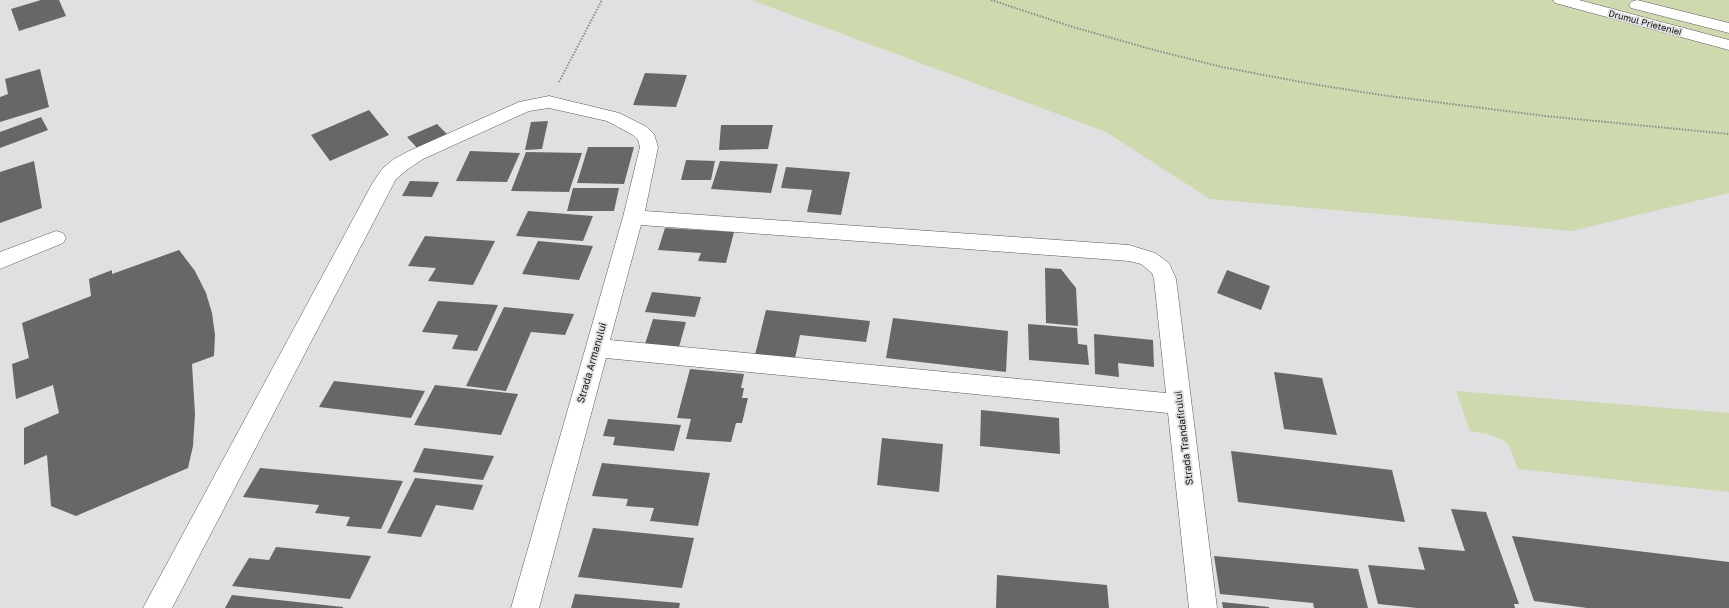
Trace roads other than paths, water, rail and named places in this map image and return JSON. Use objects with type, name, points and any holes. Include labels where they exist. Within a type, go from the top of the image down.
[{"type":"street","name":"Drumul Prieteniei","points":[[1561,0],[1729,46]]},
{"type":"street","points":[[1614,0],[1729,28]]},
{"type":"street","name":"Strada Armanului","points":[[157,608],[382,184],[401,164],[416,155],[525,106],[549,102],[612,117],[630,125],[648,138],[649,147],[633,216],[524,608]]},
{"type":"street","name":"Strada Trandafirului","points":[[633,216],[1129,253],[1148,258],[1161,269],[1165,279],[1203,608]]},
{"type":"street","points":[[0,261],[56,238]]},
{"type":"street","points":[[596,348],[1180,404]]}]
